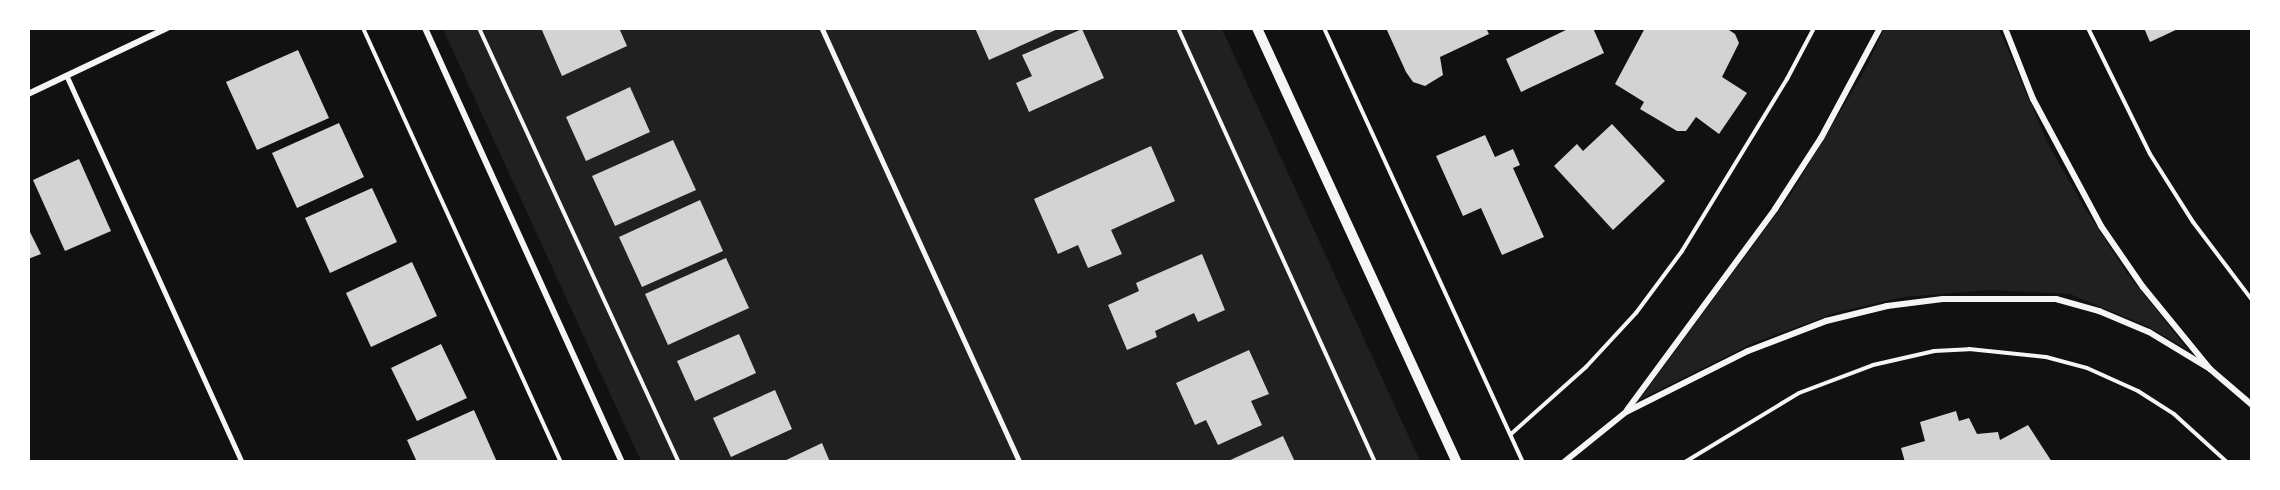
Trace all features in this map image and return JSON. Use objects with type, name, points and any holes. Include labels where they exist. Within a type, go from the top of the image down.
[{"type":"street","points":[[28,94],[167,28]]},
{"type":"street","points":[[425,28],[622,462]]},
{"type":"street","points":[[1257,28],[1457,462]]},
{"type":"street","points":[[1626,412],[1775,209],[1821,138],[1880,28]]},
{"type":"street","points":[[2005,28],[2038,110],[2101,226],[2143,286],[2210,369]]},
{"type":"street","points":[[1563,462],[1626,412],[1748,351],[1826,321],[1887,306],[1943,299],[2001,297],[2067,302],[2149,332],[2210,369],[2252,405]]},
{"type":"lane","points":[[822,28],[1020,462]]},
{"type":"lane","points":[[67,76],[242,462]]},
{"type":"path","points":[[363,28],[561,462]]},
{"type":"path","points":[[479,28],[679,462]]},
{"type":"path","points":[[1178,28],[1375,462]]},
{"type":"path","points":[[1324,28],[1523,462]]},
{"type":"path","points":[[1511,434],[1586,367],[1636,313],[1688,241],[1787,80],[1814,28]]},
{"type":"path","points":[[2088,28],[2150,154],[2193,222],[2252,300]]},
{"type":"path","points":[[1685,462],[1732,430],[1799,393],[1873,365],[1934,351],[1970,349],[2046,357],[2087,368],[2138,391],[2174,414],[2227,462]]},
{"type":"shaded area","points":[[443,29],[1222,29],[1420,461],[641,461]]},
{"type":"shaded area","points":[[1884,29],[1999,29],[2048,144],[2086,210],[2126,272],[2188,350],[2147,326],[2070,294],[1989,290],[1904,297],[1838,312],[1753,343],[1639,400],[1789,197],[1865,70]]},
{"type":"building","points":[[541,28],[619,28],[627,46],[562,76]]},
{"type":"building","points":[[975,28],[1060,28],[989,60]]},
{"type":"building","points":[[1386,28],[1486,28],[1489,34],[1440,57],[1443,75],[1425,86],[1413,82],[1406,72]]},
{"type":"building","points":[[1570,28],[1593,28],[1604,53],[1521,92],[1506,59]]},
{"type":"building","points":[[1645,28],[1726,28],[1735,34],[1739,43],[1722,77],[1747,93],[1719,134],[1696,117],[1686,131],[1677,131],[1640,109],[1644,102],[1615,84]]},
{"type":"building","points":[[2144,28],[2180,28],[2150,42]]},
{"type":"building","points":[[1082,29],[1104,78],[1029,112],[1016,83],[1032,76],[1022,55]]},
{"type":"building","points":[[298,50],[329,118],[257,150],[226,82]]},
{"type":"building","points":[[630,87],[650,132],[586,161],[566,117]]},
{"type":"building","points":[[339,123],[364,177],[297,208],[272,153]]},
{"type":"building","points":[[1612,124],[1665,181],[1613,230],[1554,166],[1577,144],[1583,151]]},
{"type":"building","points":[[1485,135],[1495,157],[1513,149],[1520,165],[1513,168],[1544,237],[1502,255],[1481,208],[1463,216],[1436,156]]},
{"type":"building","points":[[673,140],[696,190],[615,226],[592,176]]},
{"type":"building","points":[[1151,146],[1175,201],[1111,230],[1122,254],[1088,268],[1078,245],[1058,254],[1034,199]]},
{"type":"building","points":[[79,159],[111,231],[65,251],[33,180]]},
{"type":"building","points":[[372,188],[397,242],[330,273],[305,218]]},
{"type":"building","points":[[700,200],[723,251],[642,287],[619,237]]},
{"type":"building","points":[[28,228],[41,254],[28,259]]},
{"type":"building","points":[[1202,254],[1225,310],[1198,322],[1194,313],[1155,331],[1157,337],[1127,350],[1108,305],[1139,291],[1136,283]]},
{"type":"building","points":[[726,258],[749,308],[668,345],[645,294]]},
{"type":"building","points":[[412,262],[437,316],[371,347],[346,293]]},
{"type":"building","points":[[739,334],[756,373],[695,401],[677,361]]},
{"type":"building","points":[[441,344],[467,398],[417,421],[391,368]]},
{"type":"building","points":[[1249,350],[1269,394],[1251,401],[1262,425],[1218,445],[1206,420],[1195,425],[1176,383]]},
{"type":"building","points":[[775,390],[792,429],[731,457],[713,418]]},
{"type":"building","points":[[474,410],[497,462],[417,462],[407,440]]},
{"type":"building","points":[[1956,411],[1959,421],[1969,418],[1977,434],[1998,432],[2000,440],[2028,425],[2052,462],[1905,462],[1901,448],[1925,441],[1920,422]]},
{"type":"building","points":[[1283,436],[1295,462],[1226,462]]},
{"type":"building","points":[[822,443],[830,462],[782,462]]}]
